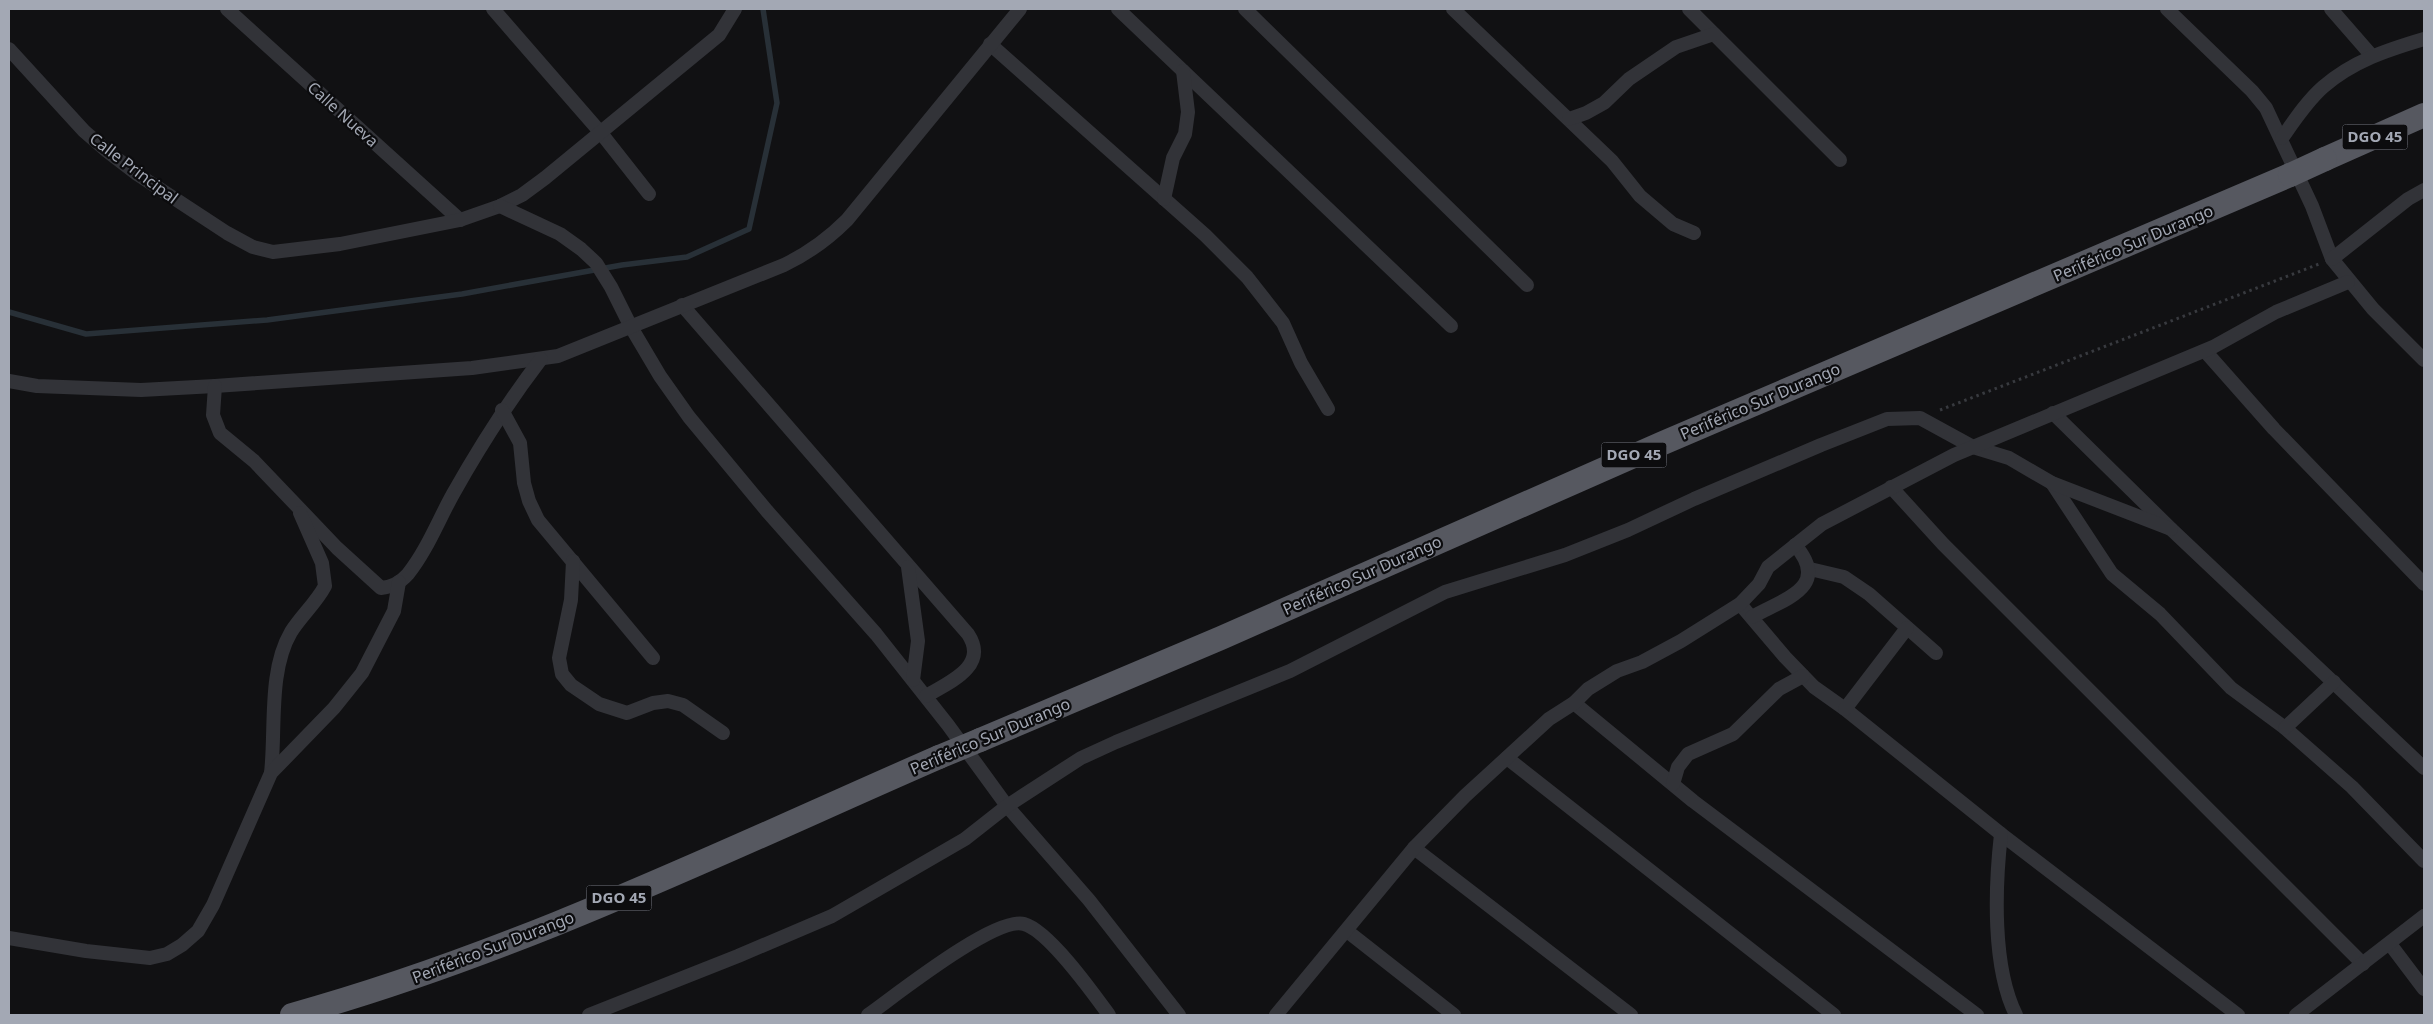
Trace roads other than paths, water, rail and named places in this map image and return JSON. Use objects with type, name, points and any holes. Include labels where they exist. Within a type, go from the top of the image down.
[{"type":"highway","name":"Periférico Sur Durango","points":[[292,1015],[386,987],[522,938],[613,900],[980,740],[1221,638],[1654,447],[2290,175],[2424,115]]},
{"type":"street","name":"Calle Nueva","points":[[226,9],[460,220]]},
{"type":"street","points":[[493,9],[600,133],[649,194]]},
{"type":"street","name":"Calle Principal","points":[[9,49],[84,131],[107,151],[195,213],[253,247],[273,252],[296,250],[460,220],[500,206],[522,195],[719,35],[735,9]]},
{"type":"street","points":[[9,381],[38,386],[141,390],[472,368],[558,356],[784,265],[807,254],[828,239],[871,190],[1020,9]]},
{"type":"street","points":[[1118,9],[1451,326]]},
{"type":"street","points":[[1244,9],[1527,285]]},
{"type":"street","points":[[1453,9],[1569,118],[1612,161],[1640,196],[1673,224],[1694,233]]},
{"type":"street","points":[[1689,9],[1840,160]]},
{"type":"street","points":[[2167,9],[2252,91],[2266,108],[2282,138],[2312,206],[2332,259],[2348,282],[2422,353]]},
{"type":"street","points":[[2331,9],[2372,56]]},
{"type":"street","points":[[1569,118],[1586,113],[1604,103],[1630,79],[1676,48],[1714,34]]},
{"type":"street","points":[[2282,138],[2322,88],[2348,68],[2372,56],[2424,39]]},
{"type":"street","points":[[990,44],[1164,199],[1247,277],[1283,323],[1301,363],[1328,409]]},
{"type":"street","points":[[1164,199],[1173,158],[1185,134],[1188,112],[1183,71]]},
{"type":"street","points":[[2332,259],[2408,199],[2424,190]]},
{"type":"street","points":[[500,206],[560,234],[581,248],[596,264],[611,287],[631,327],[660,376],[690,417],[913,680],[1007,806],[1089,900],[1179,1015]]},
{"type":"street","points":[[1276,1015],[1414,848],[1549,719],[1574,703],[1588,689],[1616,671],[1642,662],[1740,604],[1759,584],[1768,567],[1822,524],[1891,487],[1973,447],[2205,351],[2276,312],[2348,282]]},
{"type":"street","points":[[682,306],[968,634],[976,646],[975,656],[962,673],[926,696]]},
{"type":"street","points":[[2205,351],[2274,429],[2424,584]]},
{"type":"street","points":[[215,386],[213,415],[220,433],[254,460],[337,548],[381,588],[390,587],[407,574],[430,540],[453,495],[502,410],[541,359]]},
{"type":"street","points":[[502,410],[520,443],[524,483],[529,501],[538,520],[653,658]]},
{"type":"street","points":[[2053,413],[2171,529],[2424,768]]},
{"type":"street","points":[[589,1015],[738,956],[832,916],[965,840],[1007,806],[1081,758],[1142,730],[1290,670],[1466,583],[1565,555],[1887,420],[1920,418],[1973,447],[2009,458],[2052,483],[2171,529]]},
{"type":"street","points":[[2052,483],[2112,574],[2160,614],[2231,688],[2285,728],[2352,787],[2424,861]]},
{"type":"street","points":[[1891,487],[1943,544],[2363,964]]},
{"type":"street","points":[[9,938],[86,951],[150,958],[167,954],[182,945],[198,931],[213,906],[271,773],[275,698],[281,656],[291,633],[325,586],[322,563],[294,501]]},
{"type":"street","points":[[1752,617],[1789,599],[1802,590],[1808,580],[1810,568],[1806,557],[1795,545]]},
{"type":"street","points":[[573,562],[572,600],[559,658],[562,674],[570,685],[599,704],[627,713],[653,703],[668,701],[683,705],[723,733]]},
{"type":"street","points":[[908,567],[918,641],[913,680]]},
{"type":"street","points":[[1810,568],[1844,577],[1869,594],[1936,652]]},
{"type":"street","points":[[271,773],[334,708],[362,673],[394,611],[399,582]]},
{"type":"street","points":[[1740,604],[1814,687],[1845,709],[2001,834],[2238,1015]]},
{"type":"street","points":[[1845,709],[1907,628]]},
{"type":"street","points":[[1673,784],[1678,767],[1688,754],[1733,734],[1779,690],[1803,676]]},
{"type":"street","points":[[2285,728],[2334,682]]},
{"type":"street","points":[[1574,703],[1673,784],[1977,1015]]},
{"type":"street","points":[[1507,758],[1834,1015]]},
{"type":"street","points":[[2001,834],[1997,870],[1997,916],[2002,962],[2011,1004],[2016,1015]]},
{"type":"street","points":[[1414,848],[1631,1015]]},
{"type":"street","points":[[2296,1015],[2424,916]]},
{"type":"street","points":[[868,1015],[968,945],[993,930],[1023,923],[1037,930],[1054,947],[1109,1015]]},
{"type":"street","points":[[1347,931],[1454,1015]]},
{"type":"street","points":[[2390,944],[2424,989]]},
{"type":"waterway","points":[[9,312],[86,334],[267,320],[462,294],[622,265],[687,257],[749,229],[777,103],[763,9]]}]
